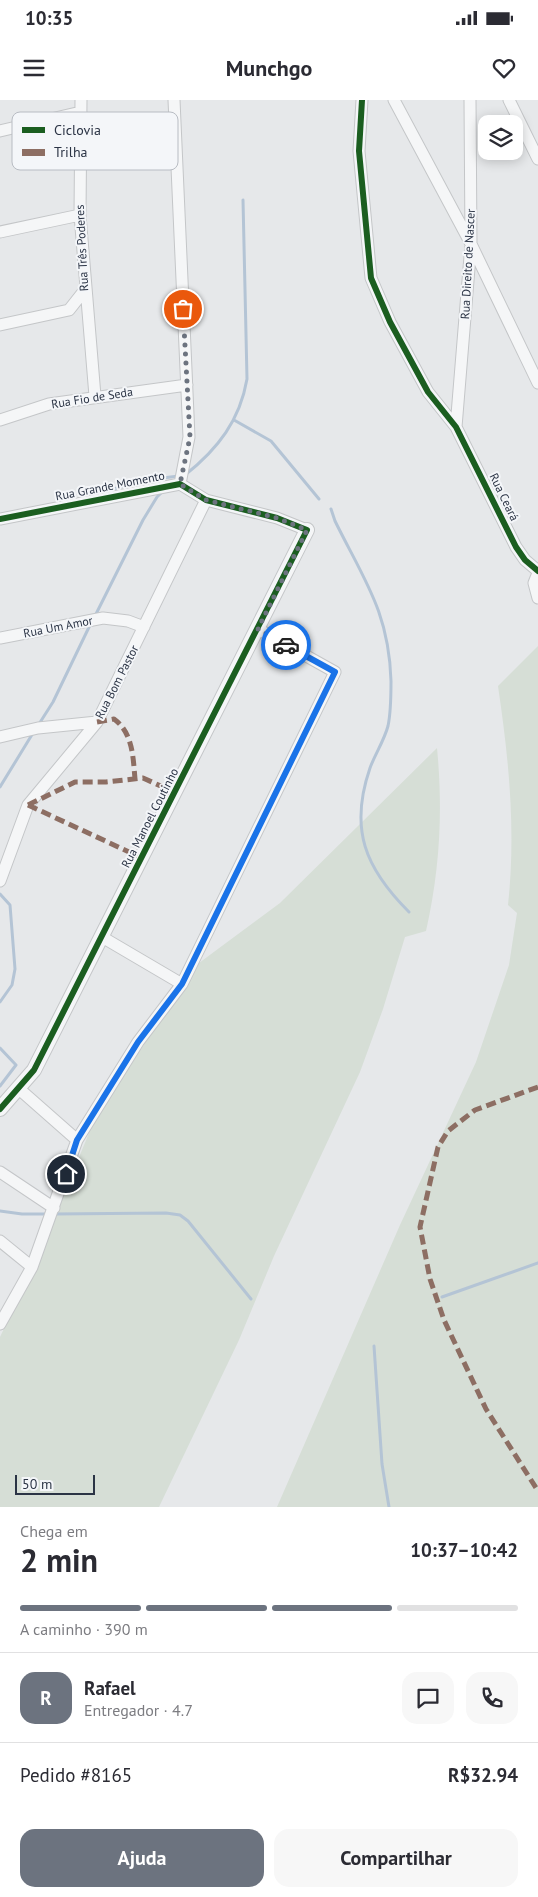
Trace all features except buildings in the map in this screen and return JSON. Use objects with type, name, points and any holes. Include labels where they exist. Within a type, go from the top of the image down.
[{"type":"street","name":"Rua Ceará","points":[[362,100],[360,151],[370,278],[390,322],[428,392],[456,427],[516,547],[525,560],[538,572]]},
{"type":"street","points":[[394,100],[471,244],[538,383]]},
{"type":"street","name":"Rua Direito de Nascer","points":[[456,427],[471,244],[470,100]]},
{"type":"street","points":[[509,100],[538,160]]},
{"type":"street","points":[[62,112],[81,106]]},
{"type":"street","points":[[0,131],[12,127]]},
{"type":"street","name":"Rua Três Poderes","points":[[80,170],[80,215],[84,291],[94,396]]},
{"type":"street","points":[[177,170],[190,437],[180,484]]},
{"type":"street","points":[[0,232],[80,215]]},
{"type":"street","points":[[0,325],[69,310],[84,291]]},
{"type":"street","name":"Rua Fio de Seda","points":[[0,420],[49,404],[94,396],[186,385]]},
{"type":"street","name":"Rua Grande Momento","points":[[0,519],[180,484],[206,500],[277,518],[307,530]]},
{"type":"street","name":"Rua Bom Pastor","points":[[0,881],[28,805],[97,722],[206,500]]},
{"type":"street","name":"Rua Manoel Coutinho","points":[[0,1109],[34,1070],[307,530]]},
{"type":"street","points":[[538,572],[534,583],[538,598]]},
{"type":"street","name":"Rua Um Amor","points":[[0,638],[103,618],[128,621],[144,627]]},
{"type":"street","points":[[0,1324],[32,1267],[77,1140],[138,1042],[182,984],[335,672],[258,629]]},
{"type":"street","points":[[0,737],[38,728],[97,722]]},
{"type":"street","points":[[102,936],[182,984]]},
{"type":"street","points":[[18,1088],[77,1140]]},
{"type":"street","points":[[0,1172],[54,1208]]},
{"type":"street","points":[[0,1240],[32,1267]]},
{"type":"shaded area","points":[[538,646],[538,1507],[277,1507],[400,1225],[476,1062],[509,965],[517,913],[508,905],[511,850],[510,796],[498,686]]},
{"type":"shaded area","points":[[437,748],[440,794],[439,840],[431,908],[426,931],[405,937],[383,1009],[360,1072],[274,1256],[239,1340],[159,1507],[0,1507],[0,1337],[37,1259],[96,1116],[199,963],[280,903]]},
{"type":"waterway","points":[[185,475],[208,455],[226,433],[244,394],[247,379],[243,200]]},
{"type":"waterway","points":[[234,420],[271,441],[319,499]]},
{"type":"waterway","points":[[81,498],[146,480],[179,476]]},
{"type":"waterway","points":[[95,616],[143,520],[162,492]]},
{"type":"waterway","points":[[331,509],[335,521],[373,597],[380,616],[389,657],[391,686],[389,721],[370,768],[361,810],[365,846],[381,880],[409,912]]},
{"type":"waterway","points":[[39,724],[53,702],[91,623]]},
{"type":"waterway","points":[[0,787],[33,733]]},
{"type":"waterway","points":[[0,894],[10,905],[15,969],[12,985],[0,1002]]},
{"type":"waterway","points":[[0,1048],[16,1065],[0,1086]]},
{"type":"waterway","points":[[0,1211],[22,1214],[47,1214]]},
{"type":"waterway","points":[[54,1214],[166,1213],[180,1215],[188,1221],[251,1299]]},
{"type":"waterway","points":[[442,1297],[538,1263]]},
{"type":"waterway","points":[[374,1346],[382,1464],[389,1507]]},
{"type":"marked path","points":[[97,722],[114,719],[125,731],[131,746],[135,779]]},
{"type":"marked path","points":[[28,805],[75,782],[106,782],[143,778],[163,787],[171,802]]},
{"type":"marked path","points":[[28,805],[142,858]]},
{"type":"marked path","points":[[538,1087],[475,1110],[448,1131],[438,1147],[420,1227],[430,1279],[444,1320],[486,1409],[538,1491]]},
{"type":"cycle path","points":[[362,100],[359,151],[371,278],[390,322],[428,392],[456,427],[516,547],[525,560],[538,571]]},
{"type":"cycle path","points":[[0,519],[180,484],[206,500],[277,518],[307,530],[34,1070],[0,1109]]},
{"type":"way so far","points":[[183,309],[190,437],[180,484],[206,500],[277,518],[307,530],[258,629],[286,645]]},
{"type":"route","points":[[66,1174],[77,1140],[138,1042],[182,984],[335,672],[286,645]]}]
